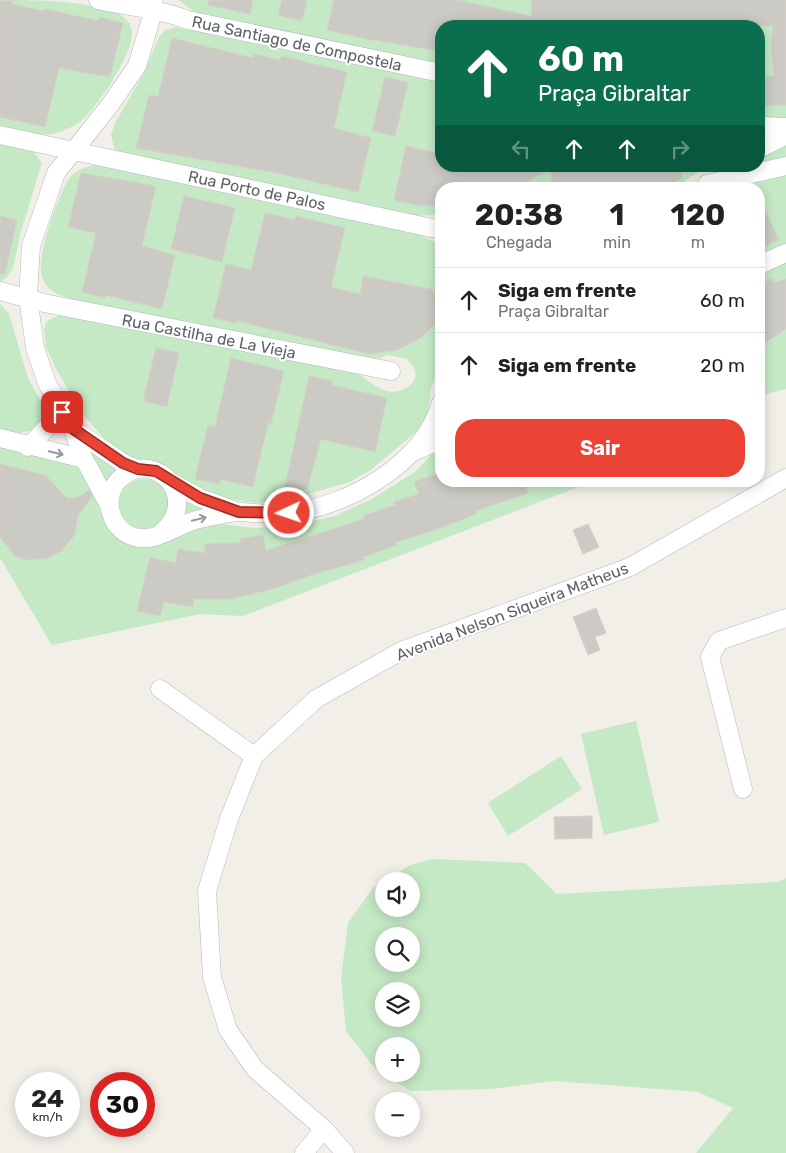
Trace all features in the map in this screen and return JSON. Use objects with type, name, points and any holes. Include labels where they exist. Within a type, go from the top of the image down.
[{"type":"street","name":"Rua Santiago de Compostela","points":[[98,0],[128,6],[153,4],[188,20],[435,72]]},
{"type":"street","points":[[153,4],[137,66],[110,105],[56,173],[31,246],[28,298],[34,348],[47,383],[72,428],[84,459],[109,505],[112,517],[118,527],[127,534],[139,538],[150,537],[198,519],[239,512],[280,513],[315,508],[362,489],[399,465],[412,452],[435,421]]},
{"type":"street","points":[[765,126],[786,127]]},
{"type":"street","name":"Rua Porto de Palos","points":[[0,135],[435,229]]},
{"type":"street","points":[[765,147],[786,135]]},
{"type":"street","points":[[765,169],[786,166]]},
{"type":"street","points":[[716,176],[744,172]]},
{"type":"street","points":[[765,262],[786,253]]},
{"type":"street","name":"Rua Castilha de La Vieja","points":[[0,291],[44,303],[391,371]]},
{"type":"street","points":[[28,447],[62,412]]},
{"type":"street","points":[[72,428],[123,463],[138,469],[156,471],[171,482],[200,498],[239,512]]},
{"type":"street","points":[[0,438],[28,447],[84,459]]},
{"type":"street","points":[[412,452],[435,442]]},
{"type":"street","points":[[109,505],[114,486],[120,478],[138,469]]},
{"type":"street","name":"Avenida Nelson Siqueira Matheus","points":[[345,1153],[324,1129],[255,1069],[228,1030],[212,977],[207,891],[229,819],[254,756],[316,699],[401,651],[630,567],[785,480]]},
{"type":"street","points":[[162,533],[169,527],[178,510],[176,490],[171,482]]},
{"type":"street","points":[[743,789],[710,657],[719,641],[786,618]]},
{"type":"street","points":[[160,689],[254,756]]},
{"type":"street","points":[[304,1153],[324,1129]]},
{"type":"green space","points":[[0,0],[77,3],[106,9],[126,19],[132,31],[131,41],[121,66],[96,105],[78,123],[52,134],[30,134],[0,128]]},
{"type":"green space","points":[[178,0],[786,0],[786,120],[765,119],[765,20],[435,20],[435,64],[433,64],[202,17]]},
{"type":"green space","points":[[176,27],[435,80],[435,172],[698,172],[683,182],[435,182],[435,215],[418,216],[115,151],[111,135],[115,123],[143,75],[159,37],[165,30]]},
{"type":"green space","points":[[0,144],[34,152],[42,163],[21,231],[13,268],[8,276],[0,282]]},
{"type":"green space","points":[[786,144],[786,158],[765,163],[765,155]]},
{"type":"green space","points":[[93,165],[108,165],[415,232],[435,243],[435,379],[431,387],[427,419],[415,433],[372,469],[350,482],[287,500],[254,503],[212,496],[134,461],[106,441],[82,413],[55,367],[46,347],[44,329],[47,321],[60,315],[79,317],[357,373],[377,387],[389,391],[407,388],[415,379],[416,374],[407,359],[388,355],[367,362],[358,361],[71,299],[54,292],[47,286],[42,277],[42,257],[45,243],[59,200],[68,180],[82,169]]},
{"type":"green space","points":[[786,173],[786,246],[765,255],[765,182],[759,182]]},
{"type":"green space","points":[[786,260],[786,389],[765,394],[765,270]]},
{"type":"green space","points":[[0,304],[9,314],[28,378],[43,405],[44,420],[39,429],[20,433],[0,429]]},
{"type":"green space","points":[[84,442],[121,471],[106,482]]},
{"type":"green space","points":[[0,445],[75,465],[83,471],[104,519],[124,540],[205,525],[223,524],[254,528],[290,526],[335,516],[370,500],[415,472],[435,453],[435,487],[578,487],[243,616],[200,614],[52,645],[0,558]]},
{"type":"green space","points":[[144,479],[153,481],[164,490],[169,504],[167,513],[158,524],[144,529],[135,527],[124,518],[119,504],[121,495],[130,484]]},
{"type":"green space","points":[[186,502],[212,510],[182,516]]},
{"type":"green space","points":[[636,721],[659,822],[604,835],[581,734]]},
{"type":"green space","points":[[561,756],[582,789],[508,836],[488,803]]},
{"type":"green space","points":[[432,859],[525,863],[557,894],[778,882],[786,878],[786,1153],[696,1153],[733,1108],[698,1092],[554,1081],[491,1089],[410,1091],[396,1082],[420,1082],[420,1037],[375,1037],[374,1067],[346,1031],[341,978],[348,923],[373,888],[375,887],[375,917],[420,917],[420,872],[399,872],[410,865]]},
{"type":"building","points":[[0,0],[13,1],[12,4],[43,11],[44,9],[99,21],[99,17],[123,23],[110,77],[59,68],[45,127],[0,117]]},
{"type":"building","points":[[208,0],[253,0],[250,14],[208,5]]},
{"type":"building","points":[[282,0],[307,0],[302,21],[278,15]]},
{"type":"building","points":[[334,0],[458,0],[531,16],[532,0],[786,0],[786,105],[765,106],[765,77],[774,76],[771,49],[773,26],[765,26],[765,20],[435,20],[435,50],[376,41],[327,30]]},
{"type":"building","points":[[172,38],[253,58],[254,54],[280,60],[281,56],[347,72],[334,128],[371,138],[358,192],[277,173],[136,148],[149,95],[158,97]]},
{"type":"building","points":[[385,77],[408,83],[395,136],[372,131]]},
{"type":"building","points":[[406,146],[435,153],[435,172],[543,172],[527,182],[435,182],[435,206],[415,205],[394,200]]},
{"type":"building","points":[[551,172],[682,172],[682,178],[676,182],[552,182]]},
{"type":"building","points":[[81,173],[156,186],[142,246],[175,255],[162,309],[106,295],[105,298],[82,292],[96,233],[68,227]]},
{"type":"building","points":[[184,196],[235,208],[222,262],[171,249]]},
{"type":"building","points":[[765,211],[779,240],[765,247]]},
{"type":"building","points":[[265,213],[295,220],[296,216],[345,228],[331,287],[360,294],[363,276],[431,289],[435,293],[435,324],[421,338],[397,350],[369,354],[237,321],[236,323],[213,318],[226,264],[251,270]]},
{"type":"building","points":[[0,216],[17,220],[5,274],[0,274]]},
{"type":"building","points":[[772,278],[774,283],[786,279],[786,329],[765,343],[765,282]]},
{"type":"building","points":[[156,348],[179,353],[167,407],[143,401]]},
{"type":"building","points":[[231,358],[284,371],[271,424],[268,423],[253,487],[220,479],[219,484],[195,479],[208,425],[215,427]]},
{"type":"building","points":[[309,376],[333,381],[332,385],[387,398],[375,452],[321,439],[307,489],[284,491]]},
{"type":"building","points":[[0,464],[45,475],[67,498],[77,498],[89,490],[92,496],[78,516],[74,536],[61,551],[48,558],[26,560],[15,556],[0,537]]},
{"type":"building","points":[[435,474],[435,487],[526,487],[528,493],[476,511],[476,514],[432,531],[396,542],[397,545],[363,557],[364,560],[311,575],[273,589],[230,599],[194,599],[193,607],[164,602],[160,616],[137,611],[150,557],[176,563],[178,549],[205,553],[205,544],[240,543],[240,539],[263,535],[266,550],[364,519],[363,516],[395,505],[394,502],[419,494],[414,482]]},
{"type":"building","points":[[588,524],[599,547],[583,554],[573,530]]},
{"type":"building","points":[[596,608],[606,633],[595,637],[600,650],[588,655],[573,617]]},
{"type":"building","points":[[592,816],[592,838],[555,839],[554,817]]},
{"type":"route","points":[[62,412],[72,428],[123,463],[138,469],[156,471],[171,482],[200,498],[239,512],[262,514],[289,513]]}]
